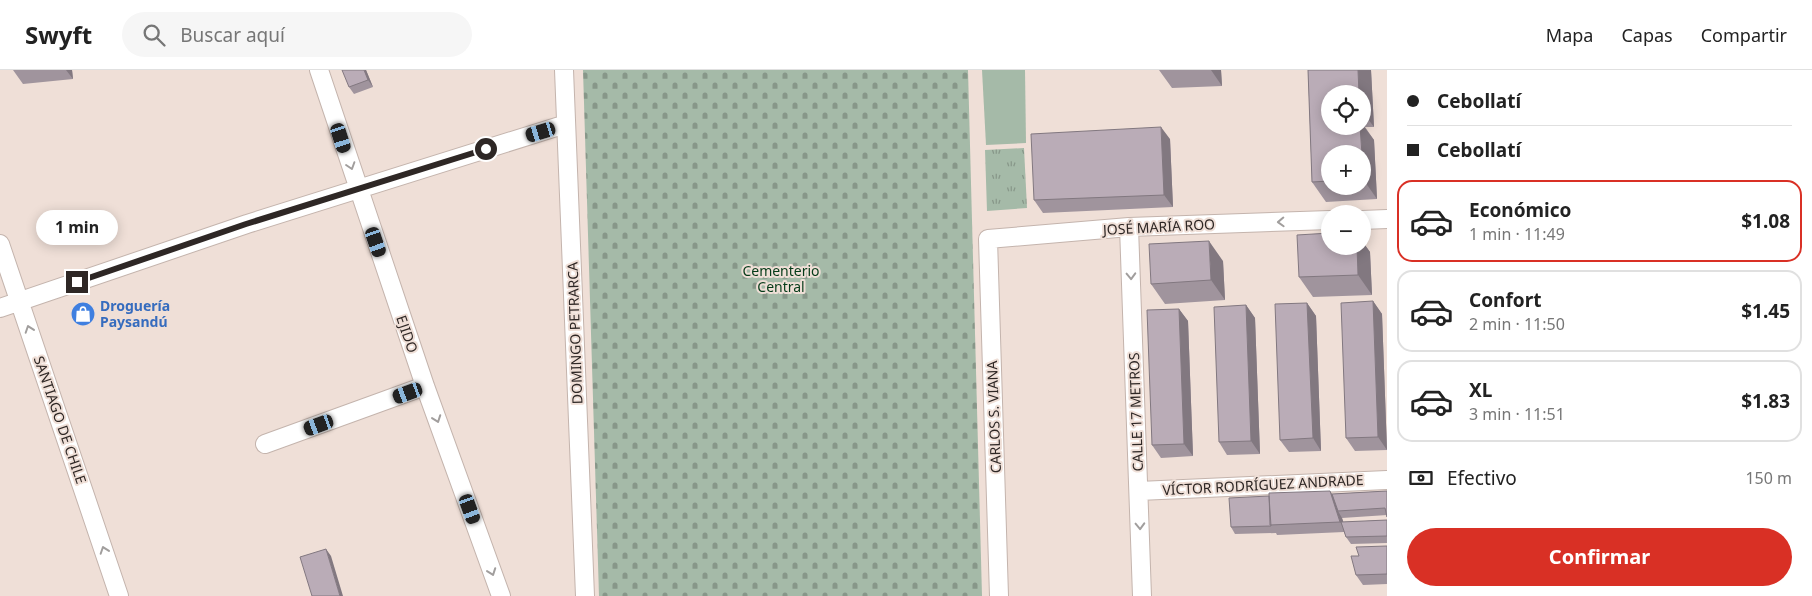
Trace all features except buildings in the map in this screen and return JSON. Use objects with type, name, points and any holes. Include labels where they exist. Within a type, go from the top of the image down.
[{"type":"street","name":"EJIDO","points":[[319,70],[425,386],[501,596]]},
{"type":"street","name":"DOMINGO PETRARCA","points":[[564,70],[586,596]]},
{"type":"street","points":[[0,308],[237,227],[566,124]]},
{"type":"street","points":[[1371,220],[1387,219]]},
{"type":"street","name":"JOSÉ MARÍA ROO","points":[[988,239],[1129,227],[1321,220]]},
{"type":"street","name":"CALLE 17 METROS","points":[[1129,227],[1142,596]]},
{"type":"street","name":"CARLOS S. VIANA","points":[[988,239],[999,596]]},
{"type":"street","name":"SANTIAGO DE CHILE","points":[[0,244],[119,596]]},
{"type":"street","points":[[265,444],[425,386]]},
{"type":"street","name":"VÍCTOR RODRÍGUEZ ANDRADE","points":[[1139,491],[1387,480]]},
{"type":"green space","name":"Cementerio Central","points":[[583,70],[968,70],[982,596],[599,596]]},
{"type":"green space","points":[[982,70],[1025,70],[1026,143],[986,145]]},
{"type":"green space","points":[[1024,148],[1027,208],[987,211],[985,150]]},
{"type":"place","name":"Droguería Paysandú","points":[[83,314]]},
{"type":"route","points":[[77,282],[246,224],[486,149]]}]
